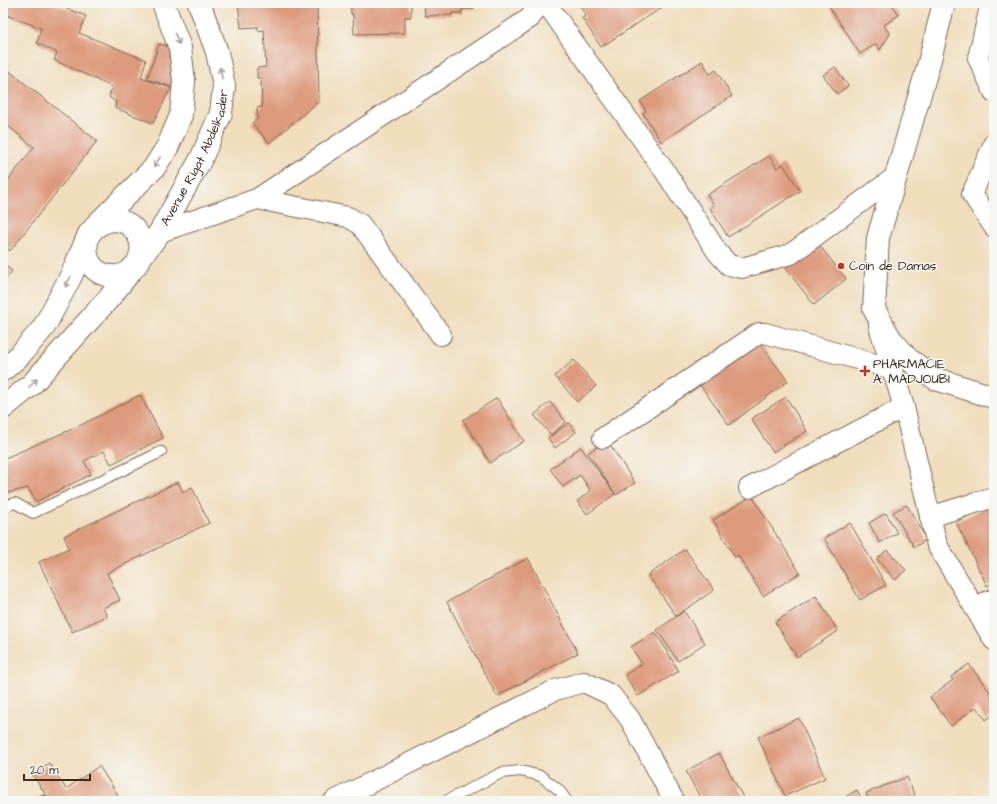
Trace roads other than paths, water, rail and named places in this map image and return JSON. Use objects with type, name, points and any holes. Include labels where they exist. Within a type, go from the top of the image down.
[{"type":"street","points":[[3,370],[19,356],[44,327],[71,276],[91,231],[154,168],[168,146],[181,115],[184,81],[180,48],[163,3]]},
{"type":"street","name":"Avenue Rigat Abdelkader","points":[[3,408],[32,385],[110,297],[160,232],[201,160],[221,113],[224,86],[217,52],[199,3]]},
{"type":"street","points":[[160,232],[257,200],[530,18],[540,3]]},
{"type":"street","points":[[546,3],[666,173],[718,253],[729,265],[742,268],[791,254],[896,177]]},
{"type":"street","points":[[944,3],[929,63],[878,238],[874,310],[904,407],[937,545],[994,640]]},
{"type":"street","points":[[992,3],[978,58],[994,92]]},
{"type":"street","points":[[994,143],[972,194],[994,227]]},
{"type":"street","points":[[257,200],[348,218],[360,224],[441,335]]},
{"type":"street","points":[[111,220],[120,220],[129,224],[136,231],[141,240],[142,248],[136,264],[125,274],[115,276],[104,275],[96,270],[90,263],[86,254],[86,243],[91,231],[102,222],[111,220]]},
{"type":"street","points":[[874,310],[890,338],[908,360],[936,379],[990,396],[994,394]]},
{"type":"street","points":[[603,438],[759,333],[765,333],[893,369]]},
{"type":"street","points":[[749,488],[904,407]]},
{"type":"street","points":[[930,517],[994,496]]},
{"type":"street","points":[[974,607],[994,599]]},
{"type":"street","points":[[334,801],[554,690],[584,682],[611,695],[630,719],[674,801]]},
{"type":"lane","points":[[3,507],[15,503],[33,513],[161,452]]},
{"type":"lane","points":[[448,800],[501,773],[521,771],[541,776],[559,790],[566,801]]},
{"type":"place","name":"Coin de Damas","points":[[841,266]]},
{"type":"place","name":"PHARMACIE A. MADJOUBI","points":[[865,371]]}]
